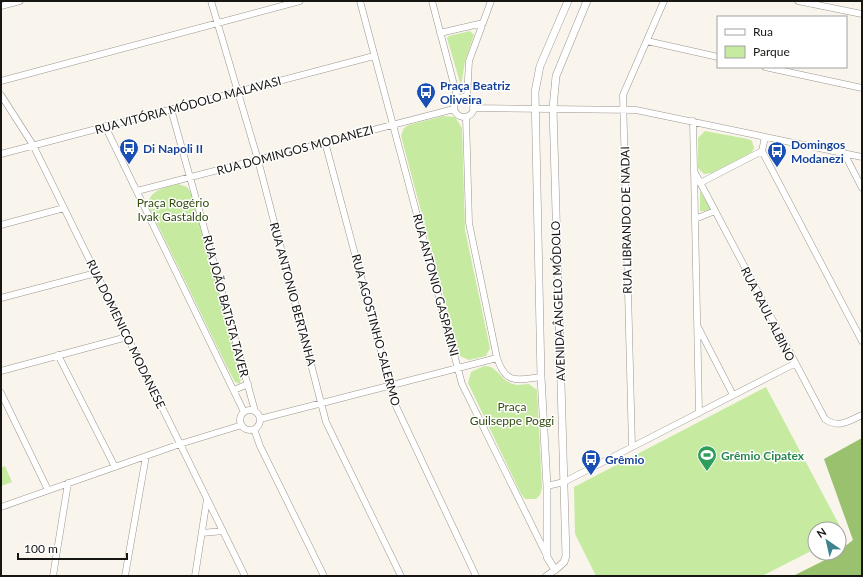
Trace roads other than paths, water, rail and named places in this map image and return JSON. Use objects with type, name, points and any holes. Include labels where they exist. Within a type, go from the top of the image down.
[{"type":"street","points":[[1,6],[20,1]]},
{"type":"street","name":"RUA ANTONIO BERTANHA","points":[[211,1],[258,160],[326,422],[401,576]]},
{"type":"street","points":[[1,81],[300,1]]},
{"type":"street","name":"RUA ANTONIO GASPARINI","points":[[360,1],[462,384],[547,557]]},
{"type":"street","points":[[432,1],[458,100],[454,109],[460,116],[466,117],[471,114],[474,108],[472,102],[467,98]]},
{"type":"street","points":[[467,98],[469,61],[491,1]]},
{"type":"street","name":"AVENIDA ÂNGELO MÓDOLO","points":[[547,557],[547,486],[541,377],[535,109],[536,81],[540,66],[568,1]]},
{"type":"street","name":"AVENIDA ÂNGELO MÓDOLO","points":[[555,570],[564,562],[566,556],[553,108],[556,76],[587,1]]},
{"type":"street","name":"RUA LIBRANDO DE NADAI","points":[[632,447],[623,94],[664,1]]},
{"type":"street","points":[[798,1],[862,14]]},
{"type":"street","points":[[440,33],[483,23]]},
{"type":"street","points":[[647,41],[717,57]]},
{"type":"street","name":"RUA VITÓRIA MÓDOLO MALAVASI","points":[[1,154],[374,56]]},
{"type":"street","points":[[770,68],[862,88]]},
{"type":"street","name":"RUA DOMENICO MODANESE","points":[[1,95],[33,145],[245,576]]},
{"type":"street","points":[[458,100],[467,98]]},
{"type":"street","points":[[474,108],[636,110],[862,157]]},
{"type":"street","name":"RUA JOÃO BATISTA TAVER","points":[[172,109],[255,411]]},
{"type":"street","name":"RUA DOMINGOS MODANEZI","points":[[137,191],[454,109]]},
{"type":"street","points":[[466,117],[469,224],[497,358],[504,374],[510,378],[517,380],[541,377]]},
{"type":"street","points":[[693,121],[699,412]]},
{"type":"street","points":[[105,126],[234,390],[244,412],[241,420],[242,425],[247,429],[254,429],[259,425],[260,419],[255,411],[250,410],[244,412]]},
{"type":"street","points":[[765,136],[762,151],[862,341]]},
{"type":"street","name":"RUA AGOSTINHO SALERMO","points":[[325,142],[395,404],[476,576]]},
{"type":"street","points":[[700,183],[762,151]]},
{"type":"street","points":[[844,153],[862,188]]},
{"type":"street","name":"RUA RAUL ALBINO","points":[[694,171],[794,364],[825,420],[831,424],[842,424],[862,414]]},
{"type":"street","points":[[1,225],[64,208]]},
{"type":"street","points":[[695,219],[715,211]]},
{"type":"street","points":[[1,298],[96,273]]},
{"type":"street","points":[[697,326],[733,395]]},
{"type":"street","points":[[1,371],[127,337]]},
{"type":"street","points":[[58,355],[115,467]]},
{"type":"street","points":[[260,419],[497,358]]},
{"type":"street","points":[[547,486],[564,482],[794,364]]},
{"type":"street","points":[[234,390],[248,384]]},
{"type":"street","points":[[1,393],[48,490]]},
{"type":"street","points":[[1,507],[180,444],[242,425]]},
{"type":"street","points":[[254,429],[260,446],[324,576]]},
{"type":"street","points":[[125,576],[146,456]]},
{"type":"street","points":[[53,576],[68,483]]},
{"type":"street","points":[[195,576],[207,499]]},
{"type":"street","points":[[202,533],[223,531]]},
{"type":"street","points":[[546,576],[555,570],[547,557]]},
{"type":"place","name":"Praça Beatriz Oliveira","points":[[426,109]]},
{"type":"place","name":"Di Napoli II","points":[[129,165]]},
{"type":"place","name":"Domingos Modanezi","points":[[777,168]]},
{"type":"place","name":"Grêmio Cipatex","points":[[707,472]]},
{"type":"place","name":"Grêmio","points":[[591,476]]},
{"type":"park label","name":"Praça Rogério Ivak Gastaldo","points":[[173,209]]},
{"type":"park label","name":"Praça Guilseppe Poggi","points":[[512,413]]}]
